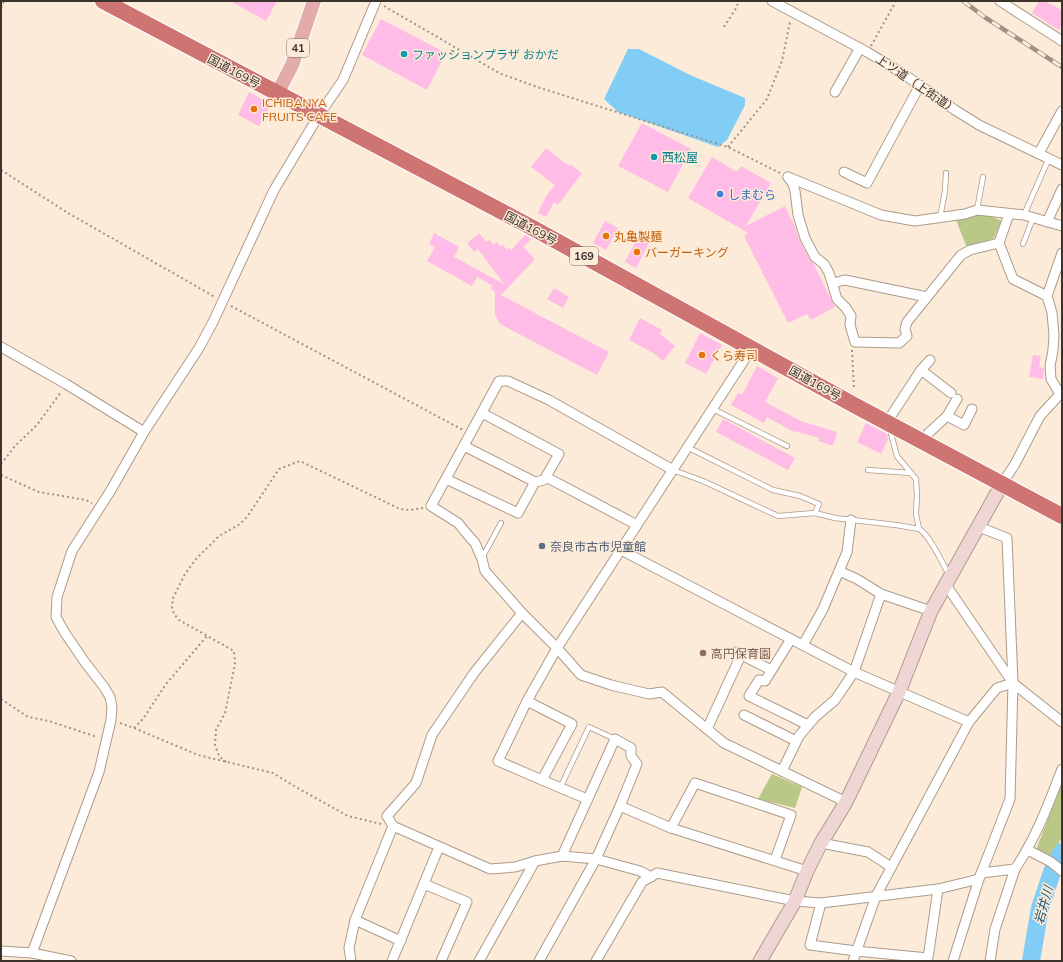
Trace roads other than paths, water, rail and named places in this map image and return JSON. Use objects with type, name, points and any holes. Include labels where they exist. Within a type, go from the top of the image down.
[{"type":"highway","name":"国道169号","points":[[103,1],[319,115],[752,348],[854,405],[1002,484],[1061,513]]},
{"type":"main road","name":"41","points":[[277,94],[292,65],[314,1]]},
{"type":"street","points":[[32,953],[99,772],[111,720],[112,708],[110,697],[104,686],[84,661],[65,633],[56,616],[57,597],[72,550],[101,506],[144,432],[199,348],[213,322],[274,190],[319,115],[343,80],[376,1]]},
{"type":"street","points":[[1000,1],[1014,5],[1062,40]]},
{"type":"street","name":"上ツ道（上街道）","points":[[778,2],[793,12],[864,50],[920,85],[979,125],[1062,165]]},
{"type":"street","points":[[836,92],[864,50]]},
{"type":"street","points":[[844,172],[867,183],[920,85]]},
{"type":"street","points":[[1039,153],[1062,111]]},
{"type":"street","points":[[999,243],[970,250],[961,255],[907,322],[905,329],[906,336],[898,343],[855,342],[850,325],[851,316],[837,298],[833,283],[824,264],[815,257],[805,238],[798,215],[795,191],[793,184],[788,177],[881,215],[914,221],[965,214],[977,210],[1028,217],[1062,226]]},
{"type":"street","points":[[1047,222],[1062,189]]},
{"type":"street","points":[[1009,214],[999,243],[1013,279],[1047,296]]},
{"type":"street","points":[[760,961],[796,901],[807,871],[821,843],[846,802],[899,692],[931,611],[1002,484],[1015,464],[1040,416],[1061,393],[1051,379],[1050,366],[1054,335],[1052,313],[1047,296],[1062,253]]},
{"type":"street","points":[[833,283],[845,280],[927,297]]},
{"type":"street","points":[[1,347],[66,384],[144,432]]},
{"type":"street","points":[[587,799],[498,761],[527,701],[557,648],[673,470],[689,448],[752,348]]},
{"type":"street","points":[[887,422],[921,370],[930,360]]},
{"type":"street","points":[[921,370],[954,396],[947,416],[921,440]]},
{"type":"street","points":[[673,470],[549,400],[508,381],[499,381],[431,506],[458,524],[475,543],[485,570],[522,613],[557,648],[581,675],[611,686],[649,694],[662,692],[724,743],[846,802]]},
{"type":"street","points":[[947,416],[964,425],[972,409]]},
{"type":"street","points":[[464,446],[535,482],[544,480],[559,454],[482,412]]},
{"type":"street","points":[[546,477],[637,525]]},
{"type":"street","points":[[446,479],[518,513],[535,482]]},
{"type":"street","points":[[803,645],[823,609],[847,552],[851,520]]},
{"type":"street","points":[[953,961],[980,876],[1010,799],[1013,683],[1007,538],[979,527]]},
{"type":"street","points":[[621,550],[854,672],[969,722]]},
{"type":"street","points":[[839,571],[857,579],[881,594],[931,611]]},
{"type":"street","points":[[948,581],[1013,683],[1062,722]]},
{"type":"street","points":[[782,771],[799,736],[815,718],[836,700],[854,672],[881,594]]},
{"type":"street","points":[[522,613],[474,673],[432,735],[416,783],[387,816],[394,826],[490,869],[515,867],[535,861],[562,856],[596,859],[640,871],[651,877]]},
{"type":"street","points":[[791,639],[765,681],[759,680],[749,696],[808,725]]},
{"type":"street","points":[[707,729],[738,654],[771,670]]},
{"type":"street","points":[[853,961],[876,896],[969,722],[997,688],[1013,683]]},
{"type":"street","points":[[527,701],[572,724],[542,780]]},
{"type":"street","points":[[744,715],[796,741]]},
{"type":"street","points":[[539,961],[596,859],[637,764],[631,756],[631,748],[614,738],[562,856]]},
{"type":"street","points":[[990,961],[995,929],[1015,869],[1028,850],[1062,769]]},
{"type":"street","points":[[671,828],[695,783],[791,815],[775,860]]},
{"type":"street","points":[[620,806],[671,828],[807,871]]},
{"type":"street","points":[[351,961],[349,948],[355,920],[394,826]]},
{"type":"street","points":[[821,843],[868,852],[891,867]]},
{"type":"street","points":[[392,961],[439,847]]},
{"type":"street","points":[[1028,850],[1051,862],[1062,871]]},
{"type":"street","points":[[479,961],[535,861]]},
{"type":"street","points":[[596,961],[642,882],[657,873],[796,901],[821,902],[938,889],[980,876],[1015,869]]},
{"type":"street","points":[[424,884],[467,902],[441,961]]},
{"type":"street","points":[[821,902],[810,945],[928,958],[938,889]]},
{"type":"street","points":[[355,920],[400,941]]},
{"type":"street","points":[[1,951],[32,953],[71,961]]},
{"type":"lane","points":[[1023,244],[1028,217],[1049,158]]},
{"type":"lane","points":[[940,217],[945,191],[946,174]]},
{"type":"lane","points":[[977,210],[983,177]]},
{"type":"lane","points":[[713,409],[787,446]]},
{"type":"lane","points":[[887,422],[892,433],[897,456],[916,479],[916,514],[919,529]]},
{"type":"lane","points":[[689,448],[773,490],[800,496],[819,504],[815,513]]},
{"type":"lane","points":[[673,470],[703,481],[778,516],[815,513],[851,520],[919,529],[923,531],[927,537],[948,581]]},
{"type":"lane","points":[[868,470],[911,473]]},
{"type":"lane","points":[[482,559],[501,523]]},
{"type":"lane","points":[[560,788],[589,727],[614,738]]},
{"type":"water","points":[[628,49],[639,49],[690,75],[745,98],[745,105],[727,140],[718,147],[618,112],[604,99]]},
{"type":"waterway","name":"岩井川","points":[[1031,961],[1040,908],[1052,872],[1062,852]]},
{"type":"railway","points":[[963,1],[986,18],[1062,67]]},
{"type":"place","name":"ファッションプラザ おかだ","points":[[404,54]]},
{"type":"place","name":"ICHIBANYA FRUITS CAFE","points":[[254,109]]},
{"type":"place","name":"西松屋","points":[[654,157]]},
{"type":"place","name":"しまむら","points":[[720,194]]},
{"type":"place","name":"丸亀製麺","points":[[606,236]]},
{"type":"place","name":"バーガーキング","points":[[637,252]]},
{"type":"place","name":"くら寿司","points":[[702,355]]},
{"type":"place","name":"奈良市古市児童館","points":[[542,546]]},
{"type":"place","name":"高円保育園","points":[[703,653]]}]
